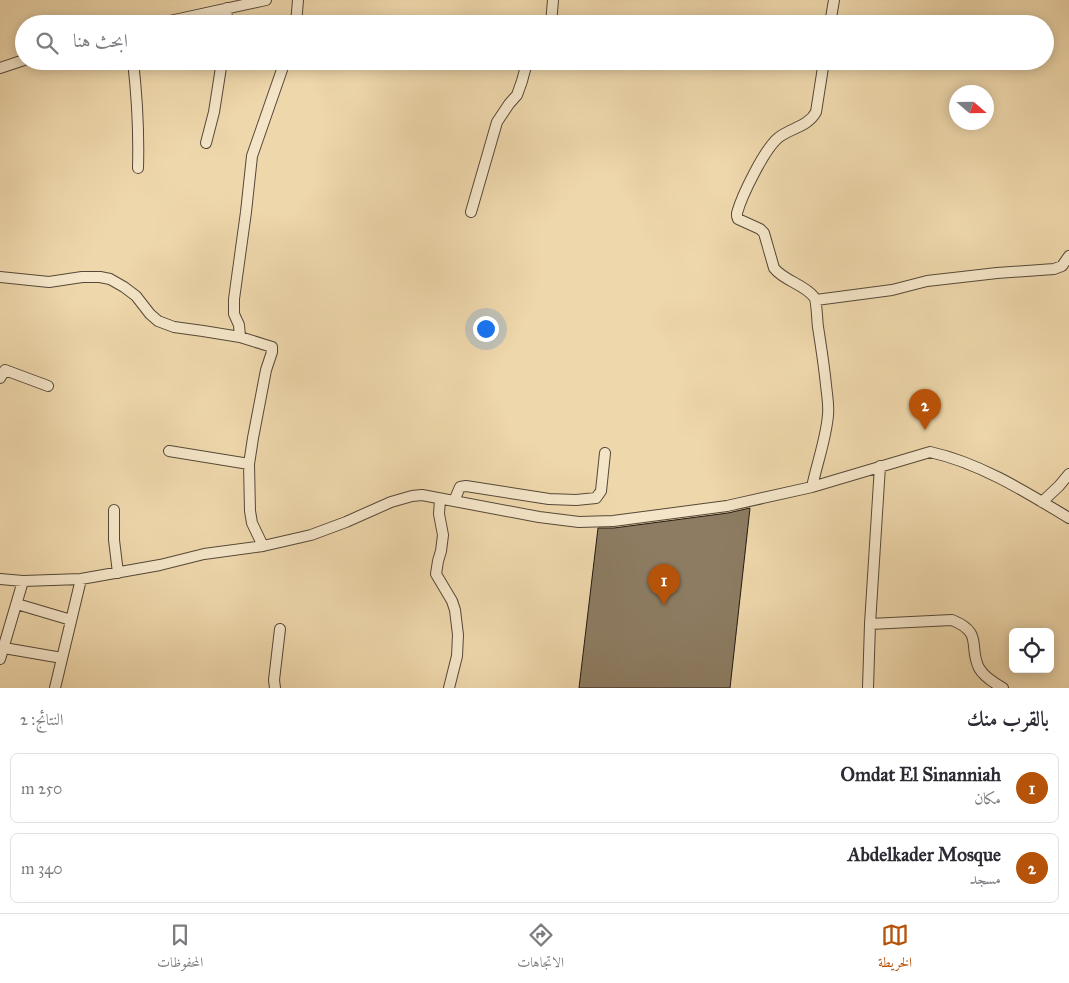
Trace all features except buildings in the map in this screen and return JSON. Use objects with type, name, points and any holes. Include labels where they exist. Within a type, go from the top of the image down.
[{"type":"street","points":[[196,15],[266,0]]},
{"type":"street","points":[[297,15],[298,0]]},
{"type":"street","points":[[552,15],[553,0]]},
{"type":"street","points":[[832,15],[834,0]]},
{"type":"street","points":[[227,8],[227,15]]},
{"type":"street","points":[[0,68],[15,63]]},
{"type":"street","points":[[134,70],[139,148],[138,168]]},
{"type":"street","points":[[206,143],[214,112],[221,70]]},
{"type":"street","points":[[240,338],[239,325],[234,314],[234,299],[252,156],[282,70]]},
{"type":"street","points":[[471,212],[497,122],[517,95],[525,70]]},
{"type":"street","points":[[812,487],[828,416],[816,300],[810,293],[777,272],[774,268],[764,233],[738,219],[737,212],[767,151],[773,143],[783,135],[805,124],[813,117],[816,112],[823,70]]},
{"type":"street","points":[[816,300],[892,290],[927,281],[998,272],[1054,269],[1062,266],[1069,256]]},
{"type":"street","points":[[0,277],[49,282],[82,277],[110,279],[136,296],[158,321],[174,328],[202,330],[240,338],[272,348],[266,370],[249,464],[250,512],[252,523],[262,546]]},
{"type":"street","points":[[0,378],[5,370],[48,386]]},
{"type":"street","points":[[168,451],[249,464]]},
{"type":"street","points":[[454,501],[460,487],[466,486],[549,499],[576,500],[596,498],[601,491],[605,452]]},
{"type":"street","points":[[0,579],[23,581],[81,579],[160,565],[204,554],[262,546],[311,535],[391,502],[422,495],[539,518],[599,522],[642,518],[727,506],[812,487],[930,452],[948,456],[980,469],[1069,518]]},
{"type":"street","points":[[868,688],[880,466]]},
{"type":"street","points":[[1042,502],[1069,474]]},
{"type":"street","points":[[440,499],[439,514],[443,535],[436,574],[452,601],[458,635],[457,656],[449,688]]},
{"type":"street","points":[[114,510],[114,540],[118,573]]},
{"type":"street","points":[[55,688],[81,579]]},
{"type":"street","points":[[0,659],[23,581]]},
{"type":"street","points":[[17,604],[71,620]]},
{"type":"street","points":[[870,624],[952,620],[969,630],[980,668],[987,677],[1003,688]]},
{"type":"street","points":[[275,688],[274,680],[280,629]]},
{"type":"street","points":[[4,648],[62,658]]},
{"type":"place","name":"Abdelkader Mosque","points":[[925,430]]},
{"type":"place","name":"Omdat El Sinanniah","points":[[664,605]]}]
